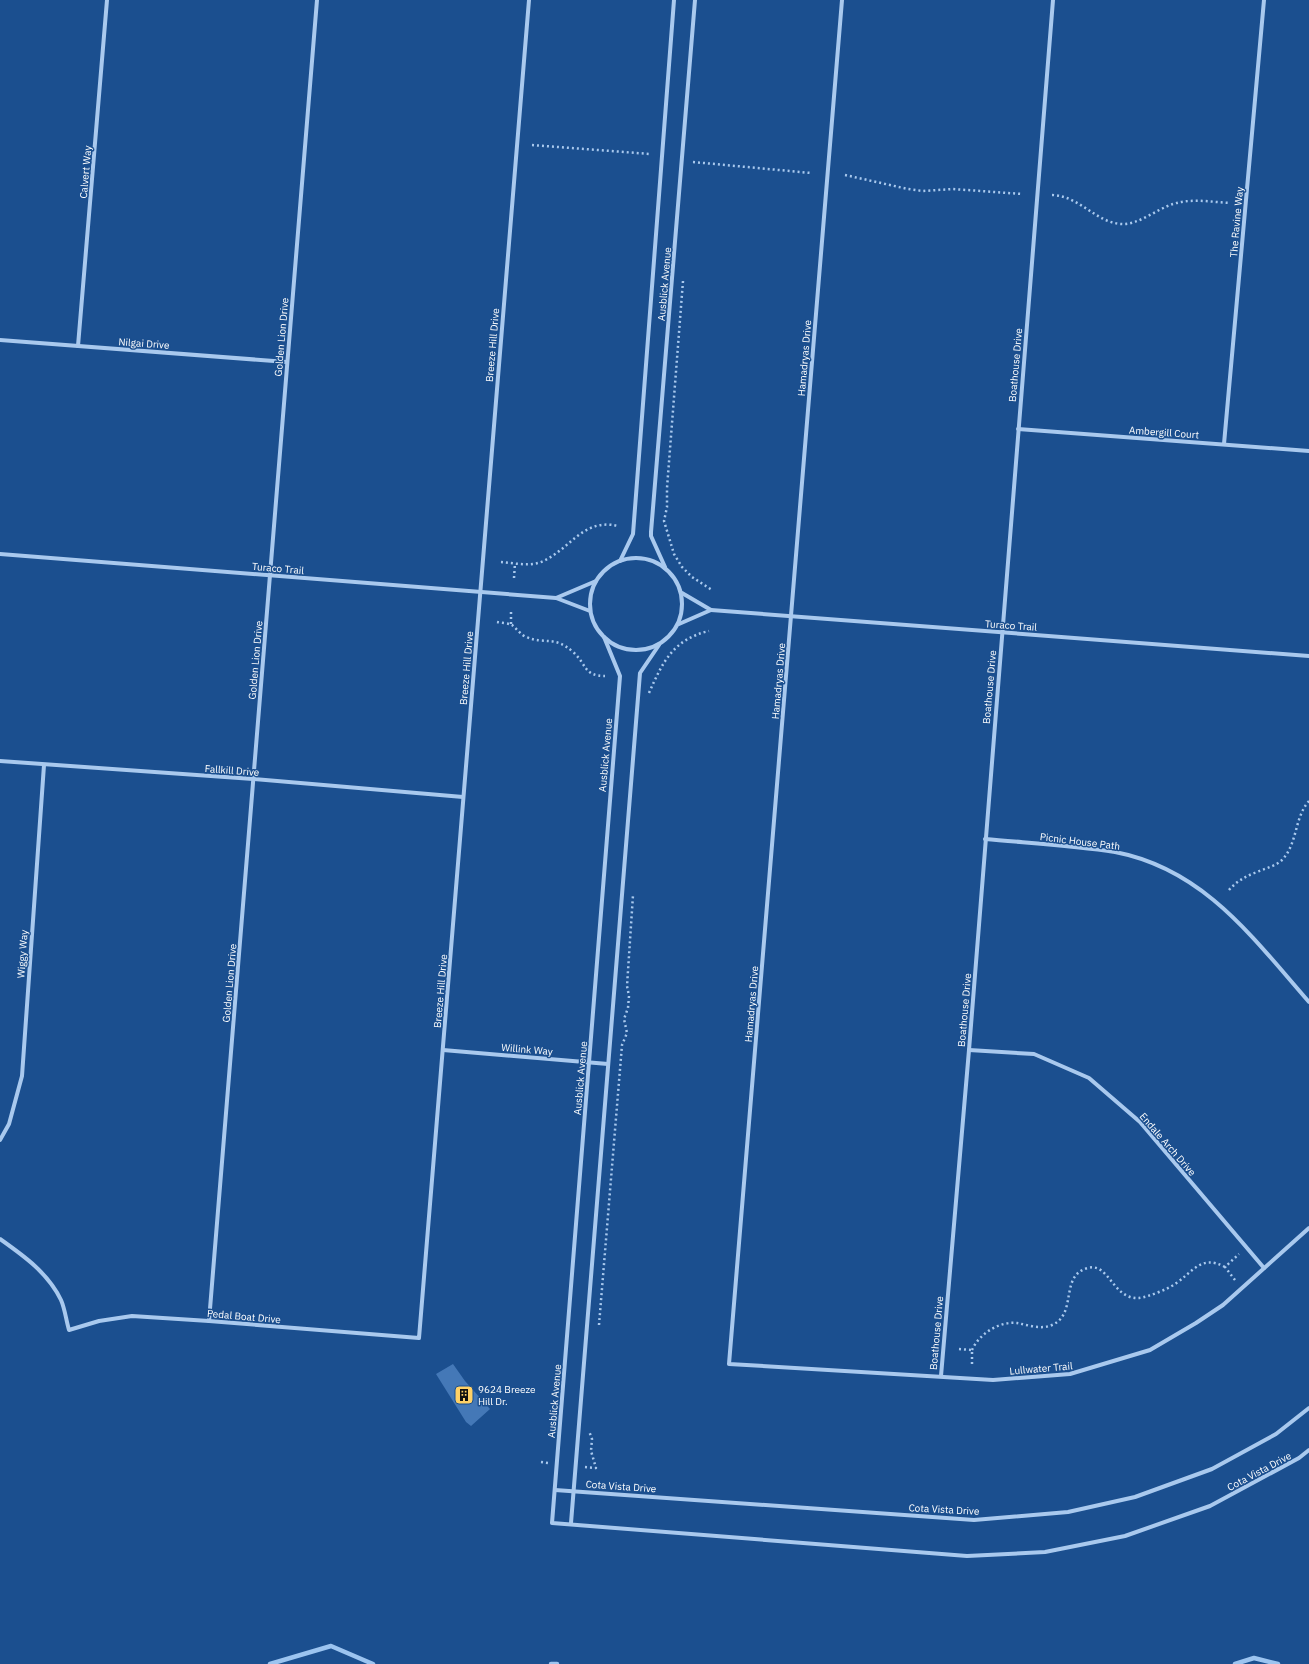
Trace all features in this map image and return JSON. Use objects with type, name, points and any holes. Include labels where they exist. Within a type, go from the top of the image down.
[{"type":"street","name":"Calvert Way","points":[[78,346],[107,0]]},
{"type":"street","name":"Golden Lion Drive","points":[[209,1321],[318,0]]},
{"type":"street","name":"Breeze Hill Drive","points":[[419,1338],[444,1050],[463,797],[529,0]]},
{"type":"street","name":"Ausblick Avenue","points":[[620,561],[632,534],[674,0]]},
{"type":"street","name":"Ausblick Avenue","points":[[665,567],[651,536],[651,532],[695,0]]},
{"type":"street","name":"Hamadryas Drive","points":[[729,1364],[842,0]]},
{"type":"street","name":"Boathouse Drive","points":[[941,1376],[969,1050],[1052,0]]},
{"type":"street","name":"The Ravine Way","points":[[1224,444],[1264,0]]},
{"type":"street","name":"Nilgai Drive","points":[[0,340],[287,362]]},
{"type":"street","name":"Ambergill Court","points":[[1018,428],[1309,451]]},
{"type":"street","name":"Turaco Trail","points":[[0,554],[556,598],[590,611]]},
{"type":"street","points":[[635,558],[651,560],[665,567],[675,579],[682,593],[683,609],[679,624],[671,636],[659,645],[645,650],[630,651],[616,646],[604,637],[595,625],[590,611],[591,596],[596,581],[606,569],[620,561],[635,558]]},
{"type":"street","name":"Turaco Trail","points":[[556,598],[596,581]]},
{"type":"street","name":"Turaco Trail","points":[[682,593],[711,610],[1309,656]]},
{"type":"street","name":"Turaco Trail","points":[[679,624],[711,610]]},
{"type":"street","name":"Ausblick Avenue","points":[[552,1523],[620,676],[604,637]]},
{"type":"street","points":[[571,1523],[640,672],[659,645]]},
{"type":"street","name":"Fallkill Drive","points":[[0,762],[253,779],[463,797]]},
{"type":"street","name":"Wiggy Way","points":[[0,1140],[9,1124],[22,1076],[44,765]]},
{"type":"street","name":"Picnic House Path","points":[[985,839],[1116,852],[1145,860],[1173,872],[1199,887],[1239,922],[1309,1002]]},
{"type":"street","name":"Willink Way","points":[[444,1050],[608,1064]]},
{"type":"street","name":"Endale Arch Drive","points":[[969,1050],[1034,1054],[1089,1078],[1140,1122],[1264,1268]]},
{"type":"street","name":"Lullwater Trail","points":[[729,1364],[993,1380],[1070,1374],[1150,1350],[1196,1324],[1223,1305],[1309,1228]]},
{"type":"street","name":"Pedal Boat Drive","points":[[0,1239],[31,1261],[49,1282],[61,1300],[69,1330],[99,1321],[132,1316],[419,1338]]},
{"type":"street","name":"Cota Vista Drive","points":[[555,1490],[974,1520],[1068,1512],[1135,1497],[1212,1469],[1276,1434],[1309,1408]]},
{"type":"street","name":"Cota Vista Drive","points":[[552,1523],[571,1523],[967,1556],[1045,1552],[1125,1536],[1210,1506],[1299,1458],[1309,1450]]},
{"type":"path","points":[[532,145],[650,154]]},
{"type":"path","points":[[693,155],[693,162],[811,173]]},
{"type":"path","points":[[845,175],[916,190],[953,189],[1022,194]]},
{"type":"path","points":[[1052,195],[1069,197],[1102,218],[1113,223],[1122,224],[1131,223],[1159,209],[1185,201],[1196,200],[1230,203]]},
{"type":"path","points":[[683,281],[667,488],[667,507],[664,521],[668,530],[670,543],[682,567],[692,577],[712,590]]},
{"type":"path","points":[[501,562],[532,565],[539,563],[554,555],[582,532],[593,526],[608,524],[618,526]]},
{"type":"path","points":[[514,578],[515,563]]},
{"type":"path","points":[[511,609],[511,624]]},
{"type":"path","points":[[497,622],[511,624],[524,636],[532,639],[563,644],[574,653],[591,674],[595,676],[605,676]]},
{"type":"path","points":[[649,700],[649,692],[662,664],[673,649],[696,634],[710,631]]},
{"type":"path","points":[[1229,890],[1238,881],[1276,865],[1282,860],[1290,849],[1299,816],[1309,801]]},
{"type":"path","points":[[598,1328],[622,1045],[627,1033],[624,1019],[628,1008],[629,996],[627,986],[634,892]]},
{"type":"path","points":[[1224,1267],[1239,1254]]},
{"type":"path","points":[[972,1364],[972,1350],[981,1337],[993,1329],[1006,1324],[1015,1323],[1042,1327],[1052,1326],[1060,1320],[1067,1309],[1073,1278],[1078,1272],[1090,1267],[1098,1268],[1103,1271],[1122,1293],[1129,1297],[1138,1298],[1148,1296],[1175,1284],[1200,1264],[1208,1262],[1216,1262],[1224,1267],[1235,1280]]},
{"type":"path","points":[[959,1349],[972,1350]]},
{"type":"path","points":[[587,1467],[596,1468],[591,1451],[592,1439],[588,1430]]},
{"type":"path","points":[[541,1462],[546,1463]]},
{"type":"building","name":"9624 Breeze Hill Dr.","points":[[453,1364],[465,1381],[490,1409],[471,1426],[466,1422],[436,1374]]},
{"type":"waterway","points":[[270,1664],[331,1646],[373,1664]]},
{"type":"waterway","points":[[1235,1664],[1254,1658],[1278,1664]]},
{"type":"waterway","points":[[551,1664],[557,1664]]},
{"type":"place","name":"9624 Breeze Hill Dr.","points":[[464,1395]]}]
